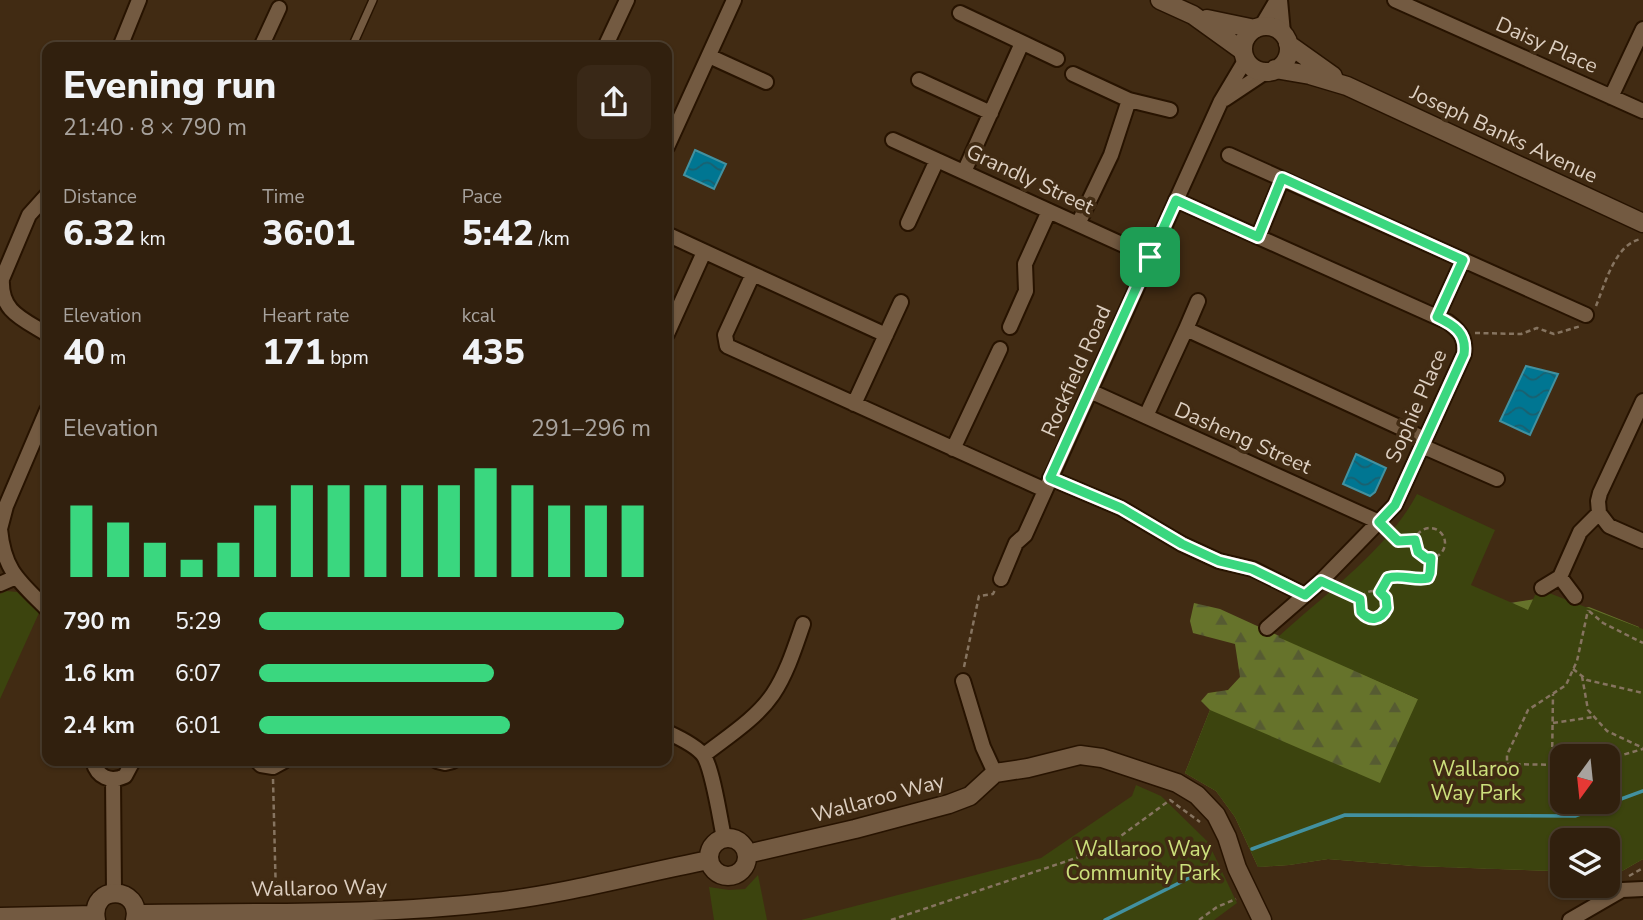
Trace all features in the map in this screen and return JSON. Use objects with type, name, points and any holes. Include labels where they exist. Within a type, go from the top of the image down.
[{"type":"street","points":[[122,42],[139,0]]},
{"type":"street","points":[[607,42],[627,0]]},
{"type":"street","points":[[672,136],[734,0]]},
{"type":"street","points":[[1160,0],[1193,15],[1258,28],[1269,26],[1285,39]]},
{"type":"street","points":[[1244,55],[1245,39],[1258,28],[1279,0]]},
{"type":"street","points":[[1221,101],[1286,58],[1279,0]]},
{"type":"street","name":"Daisy Place","points":[[1395,0],[1643,111]]},
{"type":"street","points":[[263,42],[279,8]]},
{"type":"street","points":[[960,13],[1057,59]]},
{"type":"street","points":[[1193,15],[1244,55],[1255,68],[1271,70]]},
{"type":"street","points":[[1611,97],[1643,29]]},
{"type":"street","name":"Joseph Banks Avenue","points":[[1285,39],[1347,86]]},
{"type":"street","points":[[964,172],[1022,43]]},
{"type":"street","name":"Rockfield Road","points":[[1001,579],[1016,543],[1024,535],[1048,484],[1244,55]]},
{"type":"street","points":[[709,56],[766,82]]},
{"type":"street","name":"Joseph Banks Avenue","points":[[1271,70],[1310,75],[1347,86],[1643,223]]},
{"type":"street","points":[[1073,74],[1129,100],[1170,110]]},
{"type":"street","points":[[919,80],[991,113]]},
{"type":"street","points":[[1078,224],[1111,155],[1129,100]]},
{"type":"street","name":"Grandly Street","points":[[893,140],[1150,257]]},
{"type":"street","points":[[1229,155],[1587,315]]},
{"type":"street","points":[[908,223],[937,160]]},
{"type":"street","points":[[1258,237],[1282,178]]},
{"type":"street","name":"Sophie Place","points":[[1176,200],[1437,317],[1459,330],[1465,346],[1464,354],[1395,505],[1321,581],[1267,628]]},
{"type":"street","points":[[42,201],[29,215],[2,279],[1,289],[2,304],[42,331]]},
{"type":"street","points":[[1010,327],[1026,291],[1025,264],[1049,211]]},
{"type":"street","points":[[672,236],[886,335]]},
{"type":"street","points":[[672,323],[704,252]]},
{"type":"street","points":[[1437,317],[1463,260]]},
{"type":"street","points":[[752,274],[725,335],[727,346],[953,449],[1121,508],[1182,544],[1219,561],[1252,569],[1305,595]]},
{"type":"street","points":[[1146,416],[1198,301]]},
{"type":"street","points":[[854,404],[901,302]]},
{"type":"street","points":[[1186,329],[1497,479]]},
{"type":"street","points":[[953,449],[1000,349]]},
{"type":"street","name":"Dasheng Street","points":[[1090,391],[1379,522]]},
{"type":"street","points":[[1643,401],[1598,501],[1599,513],[1609,526],[1643,541]]},
{"type":"street","points":[[42,422],[6,506],[0,529],[7,565],[42,604]]},
{"type":"street","points":[[1542,587],[1560,577],[1580,532],[1599,513]]},
{"type":"street","points":[[1560,577],[1574,597]]},
{"type":"street","points":[[0,584],[16,578]]},
{"type":"street","points":[[704,755],[753,716],[773,694],[790,662],[803,624]]},
{"type":"street","points":[[963,681],[983,747],[995,773],[1080,755],[1124,764],[1177,783],[1197,795],[1216,815],[1262,920]]},
{"type":"street","points":[[672,734],[704,755],[724,838]]},
{"type":"street","points":[[94,766],[101,775],[113,779],[125,775],[130,766]]},
{"type":"street","name":"Wallaroo Way","points":[[747,854],[855,830],[949,804],[970,796],[995,773]]},
{"type":"street","points":[[113,779],[114,893]]},
{"type":"street","points":[[724,838],[736,839],[747,854],[744,867],[734,875],[715,872],[709,860],[710,849],[718,840],[724,838]]},
{"type":"street","name":"Wallaroo Way","points":[[135,917],[390,910],[496,902],[709,860]]},
{"type":"street","points":[[1570,920],[1622,890],[1643,888]]},
{"type":"street","points":[[0,917],[96,917],[98,902],[114,893],[126,896],[132,901],[135,917]]},
{"type":"lane","points":[[354,42],[373,0]]},
{"type":"path","points":[[1379,522],[1398,541],[1415,540]]},
{"type":"path","points":[[1429,528],[1438,530],[1444,536],[1445,546],[1442,552],[1431,558],[1418,552],[1415,540],[1421,531],[1429,528]]},
{"type":"path","points":[[1380,592],[1388,578],[1428,578],[1431,558]]},
{"type":"path","points":[[963,681],[979,596],[993,594],[1001,579]]},
{"type":"path","points":[[1321,581],[1360,599]]},
{"type":"path","points":[[1371,590],[1380,592],[1388,603],[1381,617],[1374,619],[1366,617],[1359,607],[1360,599],[1371,590]]},
{"type":"path","points":[[1574,597],[1603,624],[1643,643]]},
{"type":"path","points":[[1550,765],[1507,764],[1507,755],[1528,710],[1566,684],[1573,669],[1588,610]]},
{"type":"path","points":[[1573,669],[1587,680],[1643,694]]},
{"type":"path","points":[[1582,676],[1587,710],[1607,731],[1643,749]]},
{"type":"path","points":[[1552,744],[1553,694]]},
{"type":"path","points":[[1553,723],[1594,718]]},
{"type":"path","points":[[1620,756],[1643,749]]},
{"type":"path","points":[[276,912],[278,766]]},
{"type":"path","points":[[891,920],[1103,849],[1170,800],[1208,830]]},
{"type":"path","points":[[1199,920],[1248,891]]},
{"type":"green space","name":"Wallaroo Way Park","points":[[1417,494],[1495,530],[1471,585],[1528,610],[1535,595],[1549,593],[1643,629],[1643,859],[1620,872],[1620,828],[1550,828],[1550,871],[1414,866],[1328,859],[1258,867],[1235,817],[1216,791],[1185,773],[1210,710],[1380,783],[1418,699],[1278,637],[1354,570],[1390,533]]},
{"type":"green space","points":[[7,591],[17,592],[39,613],[0,699],[0,594]]},
{"type":"green space","name":"Wallaroo Way Park","points":[[1536,599],[1577,609],[1589,607],[1639,627],[1643,859],[1620,872],[1620,828],[1550,828],[1550,871],[1414,866],[1328,859],[1258,867],[1235,817],[1216,791],[1185,773],[1210,710],[1201,701],[1208,693],[1228,690],[1240,677],[1235,644],[1193,633],[1190,621],[1194,603],[1220,609],[1418,699],[1503,604]]},
{"type":"green space","name":"Wallaroo Way Community Park","points":[[1136,785],[1161,796],[1208,842],[1237,903],[1214,920],[801,920],[1041,858],[1132,796]]},
{"type":"green space","points":[[758,875],[767,920],[714,920],[709,887],[745,889]]},
{"type":"water","points":[[695,150],[726,164],[714,189],[684,175]]},
{"type":"water","points":[[1526,366],[1558,374],[1530,435],[1500,421]]},
{"type":"water","points":[[1356,454],[1386,468],[1375,492],[1370,496],[1343,484]]},
{"type":"waterway","points":[[1252,849],[1345,815],[1575,816],[1643,791]]},
{"type":"waterway","points":[[1105,920],[1213,866]]},
{"type":"route","points":[[1282,178],[1463,260],[1437,317],[1459,330],[1465,346],[1464,354],[1395,505],[1379,522],[1398,541],[1415,540],[1418,552],[1431,558],[1430,573],[1428,578],[1422,579],[1409,576],[1388,578],[1380,592],[1388,603],[1385,614],[1381,617],[1366,617],[1359,607],[1360,599],[1321,581],[1305,595],[1252,569],[1219,561],[1182,544],[1121,508],[1050,478],[1150,257],[1176,200],[1258,237],[1282,178]]}]
